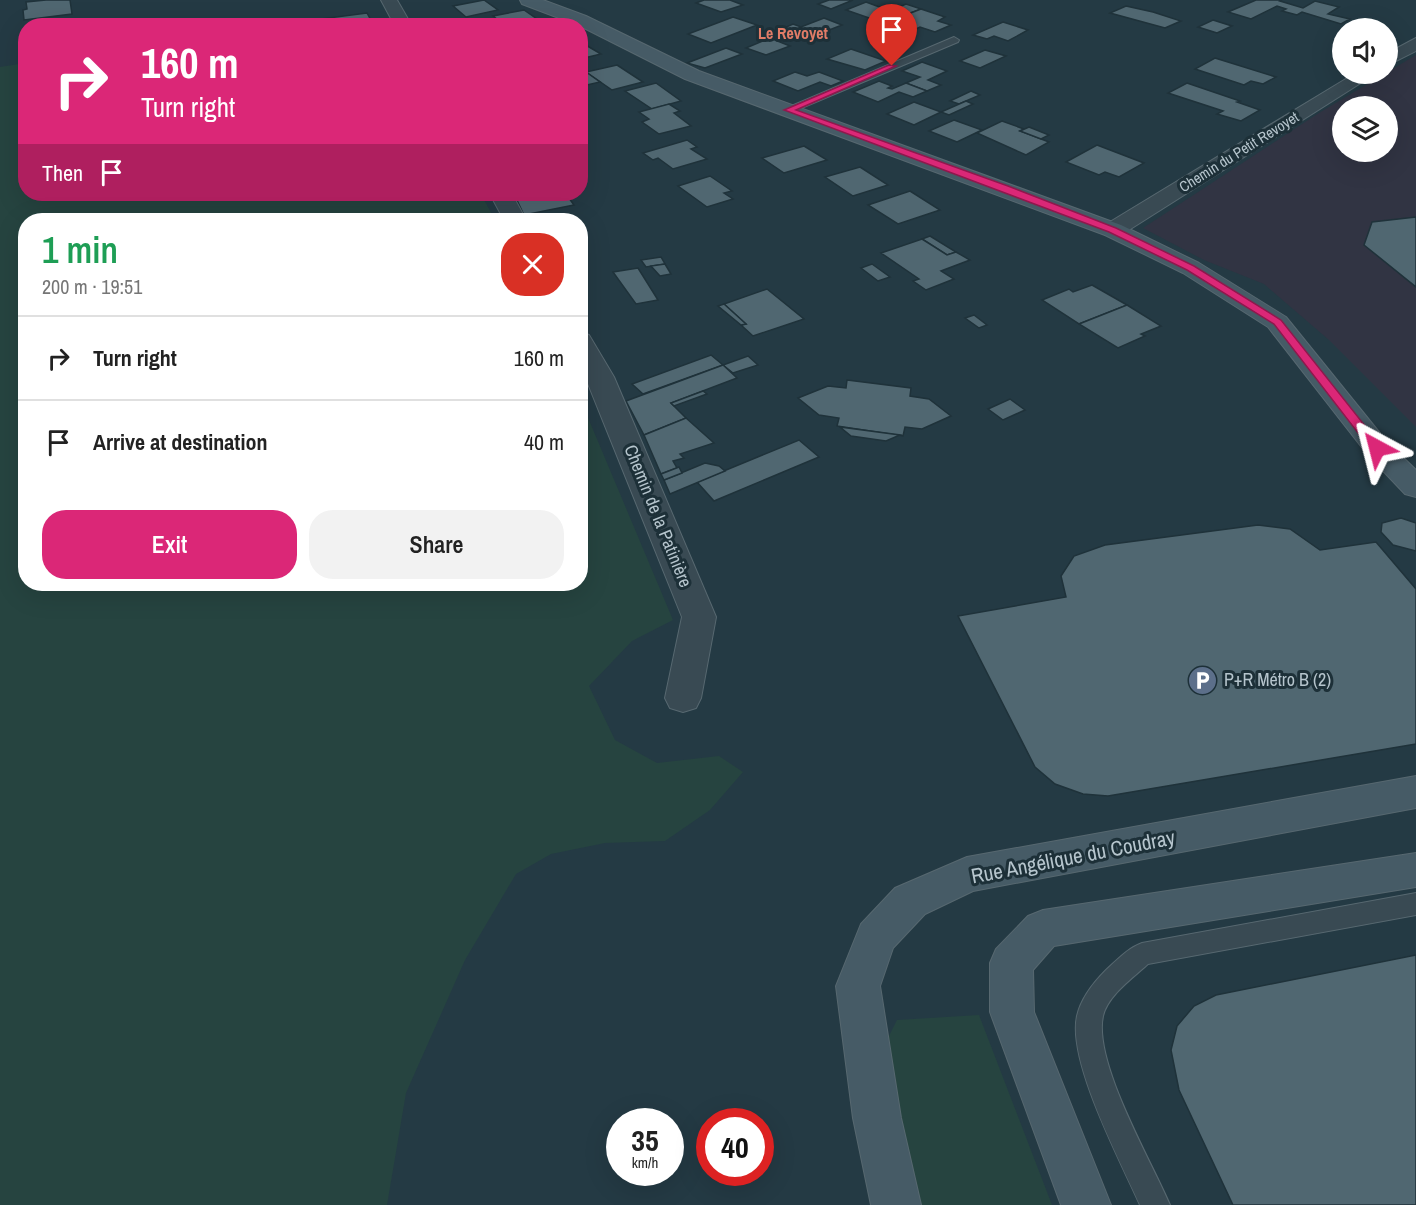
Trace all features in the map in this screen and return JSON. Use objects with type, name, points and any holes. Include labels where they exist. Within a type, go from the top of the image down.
[{"type":"street","points":[[388,0],[399,18]]},
{"type":"street","points":[[528,0],[575,18]]},
{"type":"street","points":[[588,24],[692,75],[1005,188],[1113,230],[1191,268],[1277,322],[1377,448],[1416,487]]},
{"type":"street","points":[[1398,54],[1416,43]]},
{"type":"street","name":"Chemin du Petit Revoyet","points":[[1113,230],[1350,84]]},
{"type":"street","name":"Chemin de la Patinière","points":[[588,354],[601,377],[699,616],[683,698]]},
{"type":"street","name":"Rue Angélique du Coudray","points":[[896,1205],[877,1118],[858,986],[876,937],[910,901],[967,875],[1416,792]]},
{"type":"street","points":[[1086,1205],[1012,1012],[1011,963],[1043,928],[1416,870]]},
{"type":"lane","points":[[788,110],[954,40]]},
{"type":"lane","points":[[1155,1205],[1090,1049],[1090,1016],[1109,983],[1142,954],[1416,904]]},
{"type":"shaded area","points":[[1416,55],[1416,427],[1329,340],[1264,284],[1204,260],[1143,228],[1332,105],[1332,162],[1398,162],[1398,96],[1347,96],[1368,84],[1398,84],[1398,66]]},
{"type":"green space","points":[[18,64],[18,201],[485,201],[491,213],[18,213],[18,591],[588,591],[588,418],[673,620],[632,641],[589,686],[615,740],[657,763],[719,756],[743,772],[710,810],[665,841],[605,843],[551,854],[516,874],[465,960],[406,1093],[387,1205],[0,1205],[0,67]]},
{"type":"green space","points":[[979,1015],[1052,1205],[914,1205],[878,1058],[897,1020]]},
{"type":"building","points":[[70,0],[72,14],[24,18],[23,10],[27,9],[26,2]]},
{"type":"building","points":[[484,0],[498,10],[466,17],[453,6]]},
{"type":"building","points":[[704,0],[730,0],[743,5],[721,12],[696,3]]},
{"type":"building","points":[[829,0],[853,0],[831,9],[818,4]]},
{"type":"building","points":[[1256,0],[1282,0],[1280,1],[1303,8],[1315,1],[1339,7],[1328,14],[1346,18],[1332,18],[1332,21],[1302,12],[1297,15],[1282,11],[1286,9],[1277,6],[1251,19],[1228,12]]},
{"type":"building","points":[[866,2],[890,11],[906,4],[921,9],[897,18],[884,14],[872,19],[846,10]]},
{"type":"building","points":[[1126,6],[1181,21],[1165,28],[1110,13]]},
{"type":"building","points":[[921,9],[945,17],[938,21],[951,25],[935,32],[920,27],[914,30],[903,26],[908,24],[895,19]]},
{"type":"building","points":[[524,10],[536,18],[496,18],[493,16]]},
{"type":"building","points":[[367,13],[370,18],[328,18]]},
{"type":"building","points":[[733,17],[757,25],[711,43],[688,34]]},
{"type":"building","points":[[824,18],[842,25],[819,34],[812,31],[804,35],[784,28],[793,24],[801,27]]},
{"type":"building","points":[[1213,20],[1232,26],[1217,33],[1198,27]]},
{"type":"building","points":[[1003,22],[1028,30],[1008,41],[994,36],[987,39],[973,35]]},
{"type":"building","points":[[770,38],[790,46],[766,55],[746,48]]},
{"type":"building","points":[[588,46],[601,54],[588,57]]},
{"type":"building","points":[[726,48],[742,54],[705,68],[687,63]]},
{"type":"building","points":[[851,49],[886,61],[865,70],[827,59]]},
{"type":"building","points":[[985,50],[1006,56],[980,68],[960,61]]},
{"type":"building","points":[[1215,58],[1276,77],[1263,84],[1251,81],[1244,85],[1195,69]]},
{"type":"building","points":[[922,62],[947,71],[928,80],[941,85],[927,91],[906,83],[920,77],[902,71]]},
{"type":"building","points":[[617,65],[643,82],[612,90],[588,72]]},
{"type":"building","points":[[795,72],[807,76],[819,72],[843,81],[831,86],[820,82],[798,91],[773,81]]},
{"type":"building","points":[[588,73],[600,82],[588,85]]},
{"type":"building","points":[[879,81],[892,86],[888,88],[892,89],[906,83],[927,91],[913,97],[899,92],[878,102],[853,92]]},
{"type":"building","points":[[656,83],[681,101],[652,109],[625,91]]},
{"type":"building","points":[[1187,83],[1260,110],[1241,121],[1217,114],[1223,111],[1168,93]]},
{"type":"building","points":[[971,91],[980,95],[959,104],[950,101]]},
{"type":"building","points":[[966,101],[973,104],[949,115],[941,112]]},
{"type":"building","points":[[914,102],[941,112],[914,125],[887,114]]},
{"type":"building","points":[[669,104],[680,111],[674,113],[691,126],[659,134],[642,122],[649,119],[639,112]]},
{"type":"building","points":[[954,120],[982,130],[957,142],[929,131]]},
{"type":"building","points":[[1002,121],[1049,142],[1026,155],[977,133]]},
{"type":"building","points":[[1029,127],[1049,135],[1041,139],[1020,131]]},
{"type":"building","points":[[687,140],[697,147],[691,149],[707,159],[673,169],[658,158],[653,160],[643,153]]},
{"type":"building","points":[[1097,145],[1144,163],[1119,177],[1105,172],[1099,175],[1066,162]]},
{"type":"building","points":[[804,146],[827,160],[784,173],[762,158]]},
{"type":"building","points":[[860,167],[888,185],[853,196],[825,177]]},
{"type":"building","points":[[710,176],[732,191],[724,193],[733,199],[707,207],[678,186]]},
{"type":"building","points":[[910,191],[940,210],[898,224],[868,205]]},
{"type":"building","points":[[517,201],[571,201],[574,205],[534,213],[523,213]]},
{"type":"building","points":[[1416,217],[1416,287],[1364,245],[1372,222]]},
{"type":"building","points":[[930,236],[956,252],[947,255],[922,239]]},
{"type":"building","points":[[922,239],[947,255],[956,252],[970,260],[941,271],[954,279],[926,290],[913,281],[919,279],[881,253]]},
{"type":"building","points":[[661,257],[665,264],[646,267],[641,260]]},
{"type":"building","points":[[665,264],[671,274],[660,276],[651,266]]},
{"type":"building","points":[[872,264],[890,277],[878,281],[861,268]]},
{"type":"building","points":[[638,268],[658,300],[636,304],[613,272]]},
{"type":"building","points":[[1092,285],[1127,305],[1079,324],[1042,300],[1069,289],[1073,292]]},
{"type":"building","points":[[767,289],[804,319],[753,336],[741,325],[746,324],[724,304]]},
{"type":"building","points":[[724,304],[746,324],[741,325],[718,306]]},
{"type":"building","points":[[1127,305],[1161,326],[1141,334],[1145,336],[1118,348],[1079,324]]},
{"type":"building","points":[[974,315],[987,325],[979,328],[965,318]]},
{"type":"building","points":[[711,355],[723,365],[643,394],[632,384]]},
{"type":"building","points":[[748,356],[758,365],[733,373],[723,365]]},
{"type":"building","points":[[723,365],[737,378],[671,403],[686,418],[644,435],[626,401]]},
{"type":"building","points":[[847,380],[911,388],[910,396],[929,399],[951,416],[922,429],[905,427],[903,436],[837,426],[839,418],[819,415],[798,398],[828,386],[846,388]]},
{"type":"building","points":[[703,391],[707,394],[674,406],[671,403]]},
{"type":"building","points":[[1010,399],[1025,410],[1003,420],[988,409]]},
{"type":"building","points":[[686,418],[714,443],[680,454],[684,458],[673,461],[677,468],[661,474],[644,435]]},
{"type":"building","points":[[840,427],[900,435],[886,441],[851,436]]},
{"type":"building","points":[[799,440],[819,457],[714,501],[697,482]]},
{"type":"building","points":[[705,463],[719,466],[725,471],[670,494],[664,480]]},
{"type":"building","points":[[679,467],[682,473],[664,480],[661,474]]},
{"type":"building","points":[[1401,518],[1416,523],[1416,551],[1393,545],[1381,532],[1382,523]]},
{"type":"building","name":"P+R Métro B (2)","points":[[1258,525],[1290,529],[1320,550],[1376,542],[1416,589],[1416,744],[1108,796],[1083,794],[1055,784],[1035,767],[958,616],[1066,597],[1061,576],[1074,556],[1105,545]]},
{"type":"building","points":[[1416,955],[1416,1205],[1233,1205],[1179,1090],[1171,1050],[1177,1026],[1194,1006],[1216,995]]},
{"type":"place","name":"P+R Métro B (2)","points":[[1203,680]]},
{"type":"district","name":"Le Revoyet","points":[[793,33]]},
{"type":"route","points":[[892,66],[788,110],[1005,188],[1113,230],[1191,268],[1277,322],[1377,448]]}]
